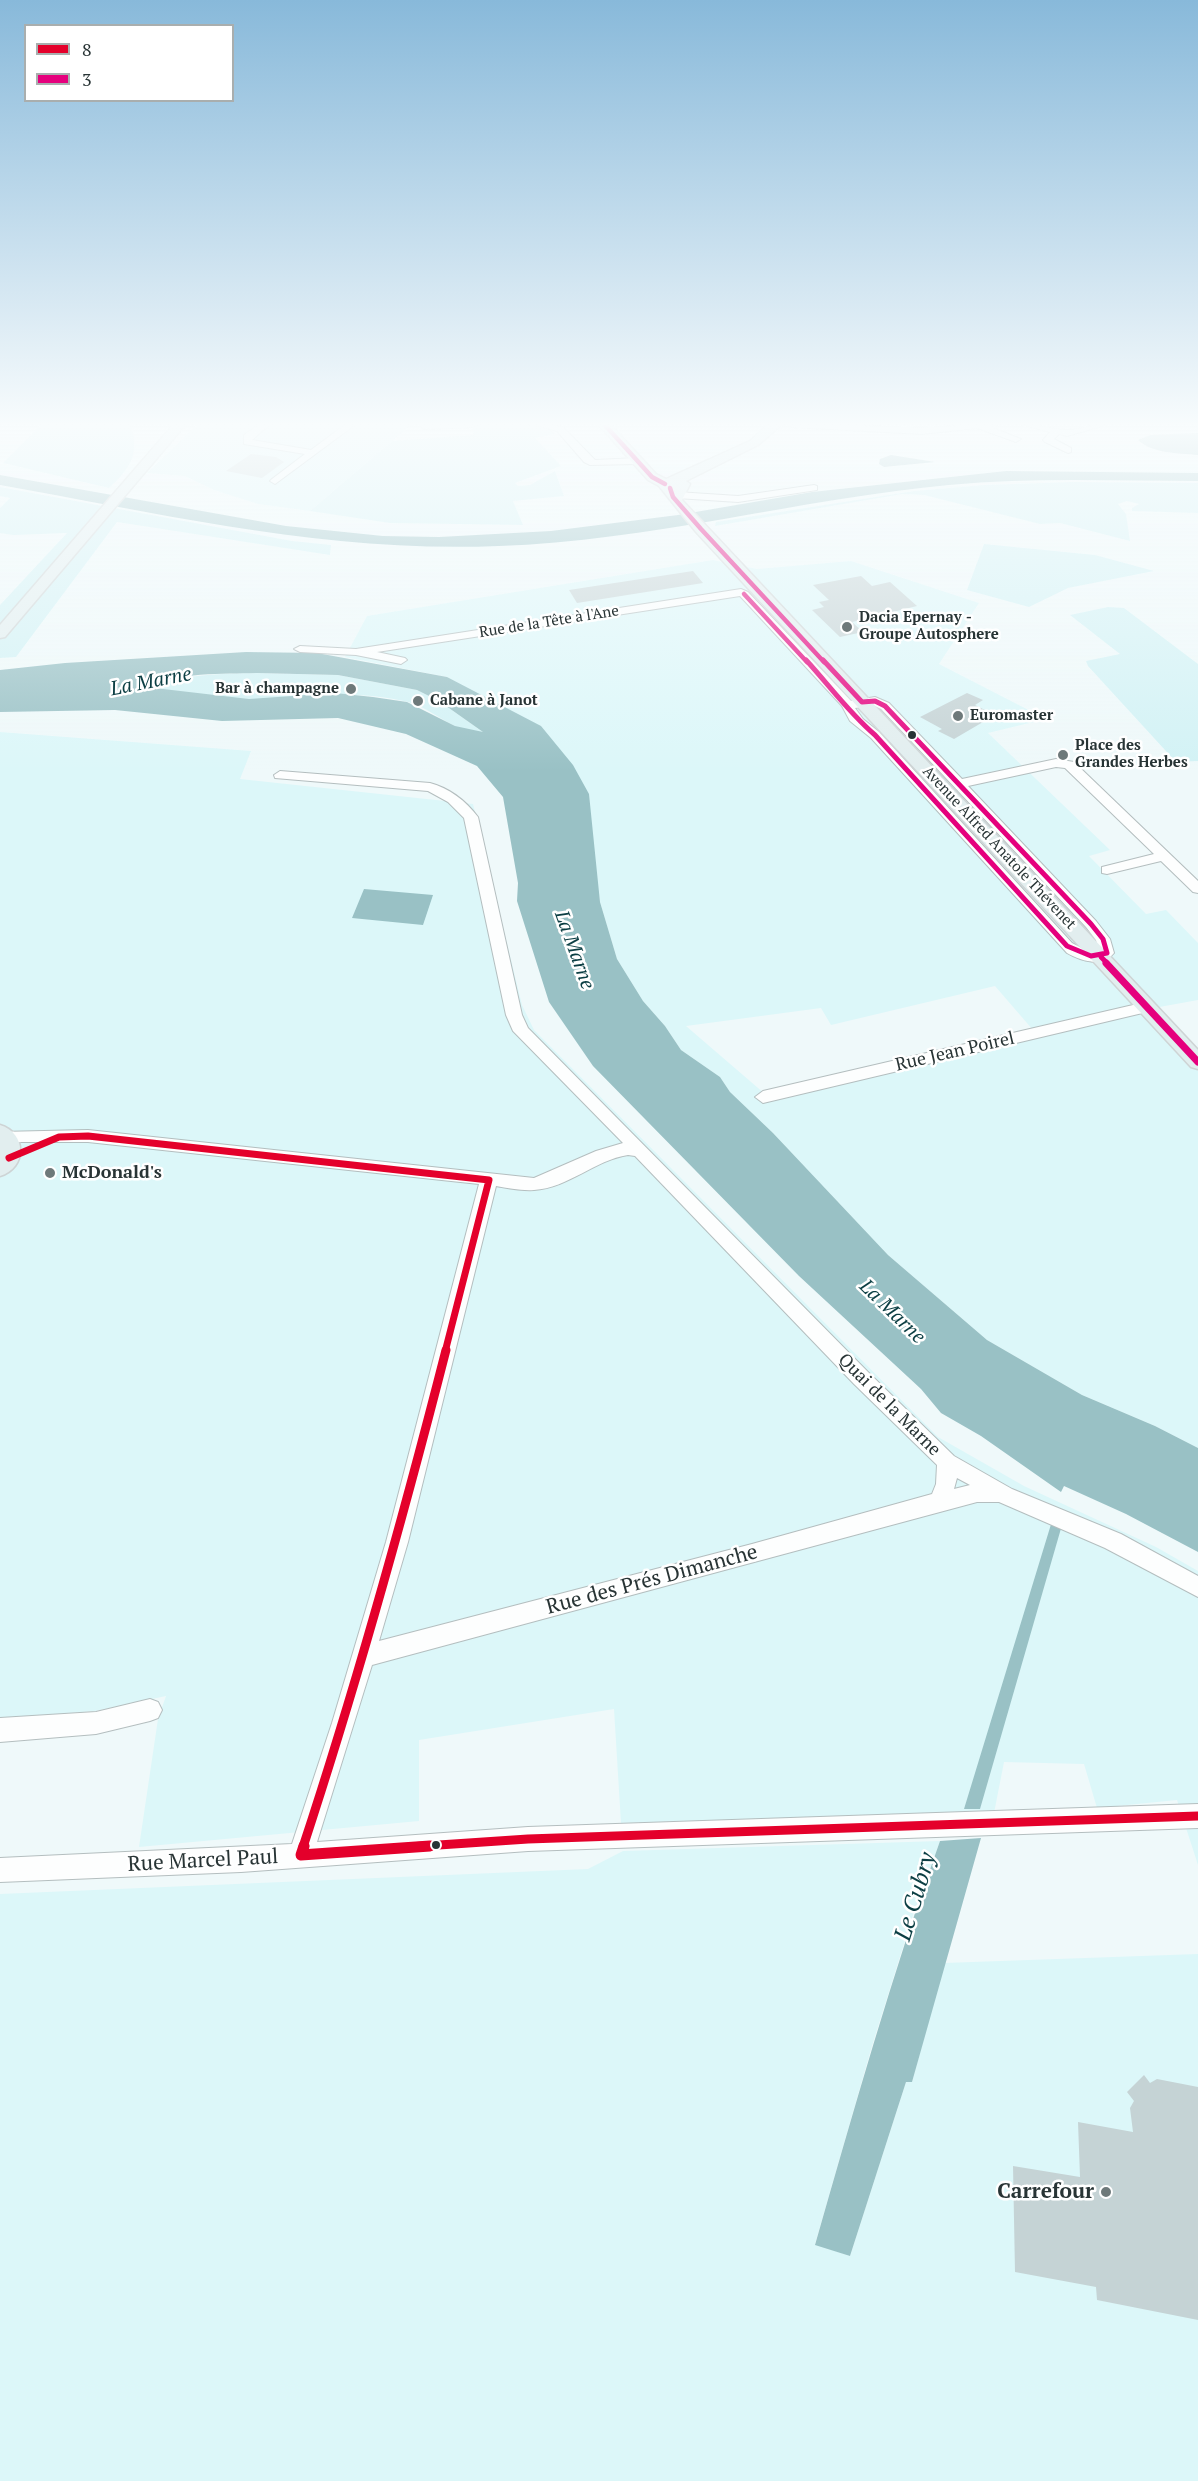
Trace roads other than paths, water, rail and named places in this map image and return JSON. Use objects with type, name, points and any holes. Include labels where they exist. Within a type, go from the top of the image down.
[{"type":"main road","points":[[0,634],[80,540]]},
{"type":"main road","name":"Avenue Alfred Anatole Thévenet","points":[[710,540],[735,565],[751,592],[1101,957],[1198,1062]]},
{"type":"main road","points":[[3,1135],[10,1142],[5,1163]]},
{"type":"street","name":"Rue de la Tête à l'Ane","points":[[356,652],[751,592]]},
{"type":"street","points":[[751,592],[855,703],[875,701],[885,706],[1103,939],[1107,953],[1101,957]]},
{"type":"street","points":[[300,648],[356,652],[401,660]]},
{"type":"street","points":[[958,784],[1056,763],[1069,765],[1077,770],[1080,778],[1163,856],[1195,883]]},
{"type":"street","name":"Quai de la Marne","points":[[280,775],[430,787],[446,792],[471,817],[514,1015],[521,1031],[628,1138],[634,1148],[645,1153],[699,1214],[947,1462],[1005,1496],[1113,1541],[1198,1587]]},
{"type":"street","points":[[1107,870],[1163,856]]},
{"type":"street","name":"Rue Jean Poirel","points":[[763,1098],[1146,1007]]},
{"type":"street","points":[[3,1135],[69,1135],[489,1180],[544,1183],[617,1150],[634,1148]]},
{"type":"street","points":[[5,1163],[32,1146],[69,1135]]},
{"type":"street","points":[[301,1855],[364,1656],[397,1542],[489,1180]]},
{"type":"street","points":[[939,1501],[946,1484],[947,1462]]},
{"type":"street","name":"Rue des Prés Dimanche","points":[[364,1656],[752,1554],[939,1501],[977,1493],[1005,1496]]},
{"type":"street","points":[[0,1730],[96,1723],[150,1710]]},
{"type":"street","name":"Rue Marcel Paul","points":[[0,1870],[301,1855],[528,1839],[1198,1816]]},
{"type":"water","points":[[327,540],[581,540],[499,546],[435,547]]},
{"type":"water","name":"La Marne","points":[[246,652],[317,653],[447,677],[541,726],[573,765],[589,794],[600,902],[617,959],[643,1001],[665,1026],[681,1050],[720,1077],[730,1092],[773,1133],[888,1255],[987,1340],[1082,1395],[1155,1426],[1198,1448],[1198,1552],[1126,1514],[1064,1486],[1061,1492],[981,1436],[941,1413],[921,1389],[799,1276],[593,1066],[549,1002],[517,901],[518,883],[503,797],[477,766],[406,734],[338,718],[222,721],[115,710],[0,712],[0,670],[65,663]],"holes":[[[257,673],[338,675],[417,690],[439,701],[483,732],[455,726],[407,702],[373,697],[335,693],[249,699],[146,687],[172,679],[200,675]]]},
{"type":"water","points":[[364,889],[433,895],[423,925],[352,918]]},
{"type":"water","points":[[1052,1521],[1062,1525],[980,1809],[964,1809]]},
{"type":"water","points":[[981,1838],[912,2082],[906,2082],[850,2256],[815,2245],[890,1991],[940,1841]]},
{"type":"place","name":"Dacia Epernay - Groupe Autosphere","points":[[847,627]]},
{"type":"place","name":"Bar à champagne","points":[[351,689]]},
{"type":"place","name":"Cabane à Janot","points":[[418,701]]},
{"type":"place","name":"Euromaster","points":[[958,716]]},
{"type":"place","name":"Place des Grandes Herbes","points":[[1063,755]]},
{"type":"place","name":"McDonald's","points":[[50,1173]]},
{"type":"place","name":"Carrefour","points":[[1106,2192]]},
{"type":"water label","name":"Le Cubry","points":[[916,1897]]}]
